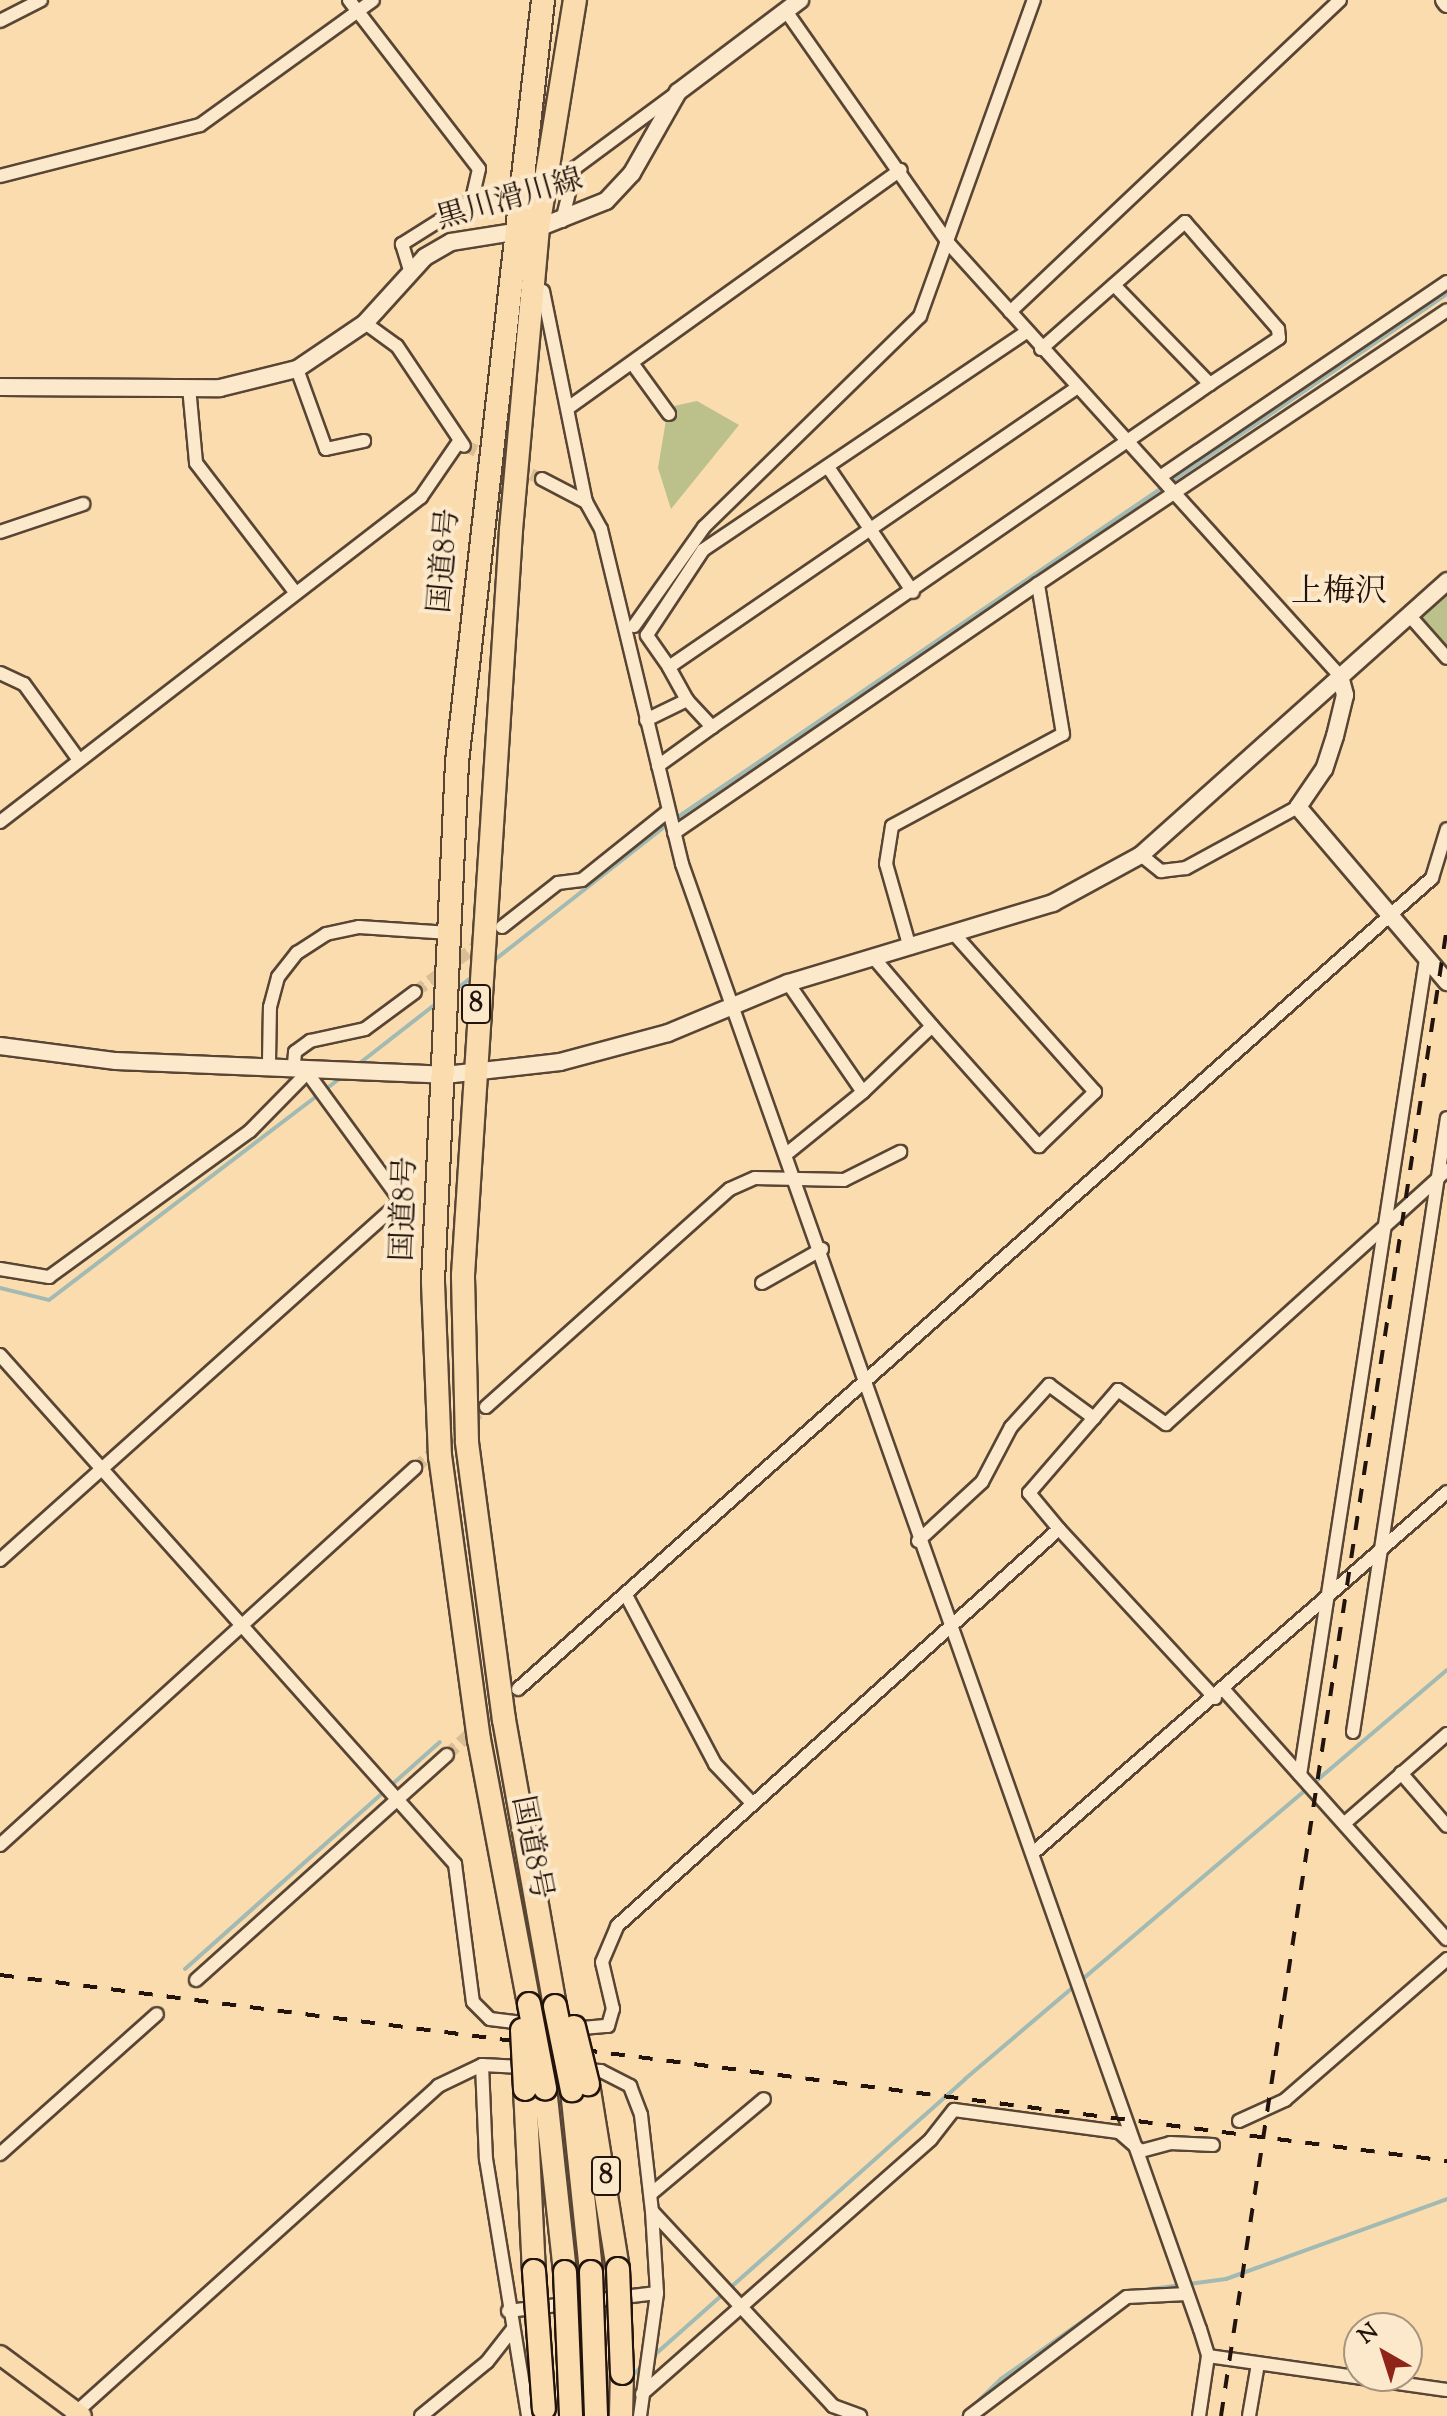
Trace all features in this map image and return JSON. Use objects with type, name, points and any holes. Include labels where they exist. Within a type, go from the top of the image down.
[{"type":"highway","name":"国道8号","points":[[543,0],[542,226],[473,1071],[463,1275],[467,1441],[504,1720],[545,1942],[580,2087],[596,2416]]},
{"type":"highway","name":"国道8号","points":[[535,2088],[519,1951],[479,1740],[440,1457],[433,1281],[459,747],[575,0]]},
{"type":"highway","name":"8","points":[[580,2087],[618,2269],[621,2416]]},
{"type":"highway","name":"8","points":[[535,2088],[534,2271],[539,2414]]},
{"type":"highway","name":"8","points":[[535,2088],[565,2272],[571,2416]]},
{"type":"main road","points":[[0,2355],[77,2415]]},
{"type":"street","points":[[0,21],[41,0]]},
{"type":"street","points":[[349,0],[479,169],[472,200],[402,244],[410,271]]},
{"type":"street","points":[[0,176],[200,125],[373,0]]},
{"type":"street","points":[[634,626],[704,527],[920,316],[950,245],[1034,0]]},
{"type":"street","points":[[1010,312],[1340,0]]},
{"type":"street","points":[[793,5],[950,245],[1340,676],[1345,695],[1335,736],[1324,769],[1298,807],[1186,868],[1161,871],[1141,855]]},
{"type":"street","name":"黒川滑川線","points":[[0,387],[189,387],[259,382],[297,369],[365,323],[410,271],[451,242],[542,226],[606,201],[632,173],[678,92],[793,5]]},
{"type":"street","points":[[678,92],[575,168],[542,226],[542,307],[568,408],[586,502],[601,529],[674,833],[789,1152],[918,1541],[1141,2151],[1208,2356],[1199,2416]]},
{"type":"street","points":[[568,408],[901,170]]},
{"type":"street","points":[[658,766],[1128,445],[1279,338],[1278,329],[1185,222],[1041,349]]},
{"type":"street","points":[[1160,477],[1447,282]]},
{"type":"street","points":[[1114,285],[1210,384]]},
{"type":"street","points":[[674,833],[1447,310]]},
{"type":"street","points":[[0,822],[421,497],[461,445],[397,346],[365,323]]},
{"type":"street","points":[[712,727],[687,700],[647,635],[703,550],[1026,332]]},
{"type":"street","points":[[632,363],[669,414]]},
{"type":"street","points":[[297,369],[326,449],[364,441]]},
{"type":"street","points":[[189,387],[196,463],[295,592]]},
{"type":"street","points":[[669,667],[1077,388]]},
{"type":"street","points":[[828,467],[913,592]]},
{"type":"street","points":[[542,479],[586,502]]},
{"type":"street","points":[[0,532],[83,504]]},
{"type":"street","points":[[0,1046],[116,1061],[269,1062],[305,1069],[445,1075],[618,1048],[735,1006],[788,983],[956,936],[1053,903],[1141,855],[1447,581]]},
{"type":"street","points":[[910,948],[886,864],[892,826],[1063,734],[1038,584]]},
{"type":"street","points":[[1409,615],[1447,658]]},
{"type":"street","points":[[0,673],[24,684],[79,760]]},
{"type":"street","points":[[646,720],[687,700]]},
{"type":"street","points":[[1298,807],[1447,982]]},
{"type":"street","points":[[502,927],[558,883],[582,880],[668,811]]},
{"type":"street","points":[[518,1689],[1432,878],[1447,829]]},
{"type":"street","points":[[269,1062],[270,1007],[278,977],[297,953],[326,934],[359,927],[450,933]]},
{"type":"street","points":[[874,958],[1039,1146],[1095,1092],[956,936]]},
{"type":"street","points":[[1300,1775],[1426,959]]},
{"type":"street","points":[[788,983],[863,1092]]},
{"type":"street","points":[[0,1560],[401,1201],[295,1052],[310,1041],[365,1029],[415,992]]},
{"type":"street","points":[[789,1152],[863,1092],[932,1026]]},
{"type":"street","points":[[0,1269],[49,1277],[250,1131],[305,1069]]},
{"type":"street","points":[[1353,1732],[1447,1118]]},
{"type":"street","points":[[486,1407],[730,1189],[755,1178],[844,1180],[900,1152]]},
{"type":"street","points":[[1447,1170],[1166,1424],[1118,1390],[1029,1493],[1059,1529],[1346,1822],[1447,1939]]},
{"type":"street","points":[[762,1283],[822,1249]]},
{"type":"street","points":[[0,1355],[455,1864],[473,2002],[490,2019],[598,2032],[613,2009],[604,1943],[753,1804],[1059,1529]]},
{"type":"street","points":[[918,1541],[982,1482],[1011,1427],[1049,1385],[1094,1418]]},
{"type":"street","points":[[0,1845],[415,1468]]},
{"type":"street","points":[[1033,1853],[1220,1694],[1447,1492]]},
{"type":"street","points":[[626,1595],[715,1764],[753,1804]]},
{"type":"street","points":[[1346,1822],[1447,1734]]},
{"type":"street","points":[[196,1980],[447,1755]]},
{"type":"street","points":[[1401,1773],[1447,1826]]},
{"type":"street","points":[[1239,2121],[1285,2100],[1447,1959]]},
{"type":"street","points":[[0,2154],[157,2014]]},
{"type":"street","points":[[482,2065],[486,2159],[508,2311],[539,2414]]},
{"type":"street","points":[[77,2415],[438,2086],[482,2065],[616,2075],[630,2086],[641,2115],[652,2193],[657,2293],[640,2416]]},
{"type":"street","points":[[652,2193],[764,2099]]},
{"type":"street","points":[[642,2394],[931,2139],[954,2110],[1119,2132],[1141,2151]]},
{"type":"street","points":[[1141,2151],[1170,2143],[1213,2145]]},
{"type":"street","points":[[652,2211],[744,2303],[833,2406],[860,2416]]},
{"type":"street","points":[[508,2311],[657,2293]]},
{"type":"street","points":[[970,2416],[1127,2297],[1187,2294]]},
{"type":"street","points":[[421,2416],[487,2362],[512,2330]]},
{"type":"street","points":[[1208,2356],[1447,2390]]},
{"type":"street","points":[[1249,2416],[1258,2364]]},
{"type":"green space","points":[[697,401],[739,425],[671,509],[658,468],[666,420],[674,406]]},
{"type":"green space","points":[[1447,595],[1447,651],[1421,618]]},
{"type":"waterway","points":[[675,819],[1447,294]]},
{"type":"waterway","points":[[492,962],[668,824]]},
{"type":"waterway","points":[[454,991],[472,977]]},
{"type":"waterway","points":[[356,1066],[437,1003]]},
{"type":"waterway","points":[[0,1288],[49,1300],[342,1077]]},
{"type":"waterway","points":[[650,2359],[965,2079],[1447,1670]]},
{"type":"waterway","points":[[185,1969],[440,1742]]},
{"type":"waterway","points":[[963,2416],[1001,2379],[1122,2293],[1226,2279],[1447,2199]]},
{"type":"waterway","points":[[629,2378],[644,2365]]},
{"type":"tunnel","points":[[465,446],[542,479]]},
{"type":"tunnel","points":[[415,992],[486,939]]},
{"type":"tunnel","points":[[415,1468],[486,1407]]},
{"type":"tunnel","points":[[447,1755],[518,1689]]},
{"type":"railway","points":[[1221,2416],[1447,927]]},
{"type":"railway","points":[[0,1975],[1447,2161]]},
{"type":"district","name":"上梅沢","points":[[1339,593]]}]
